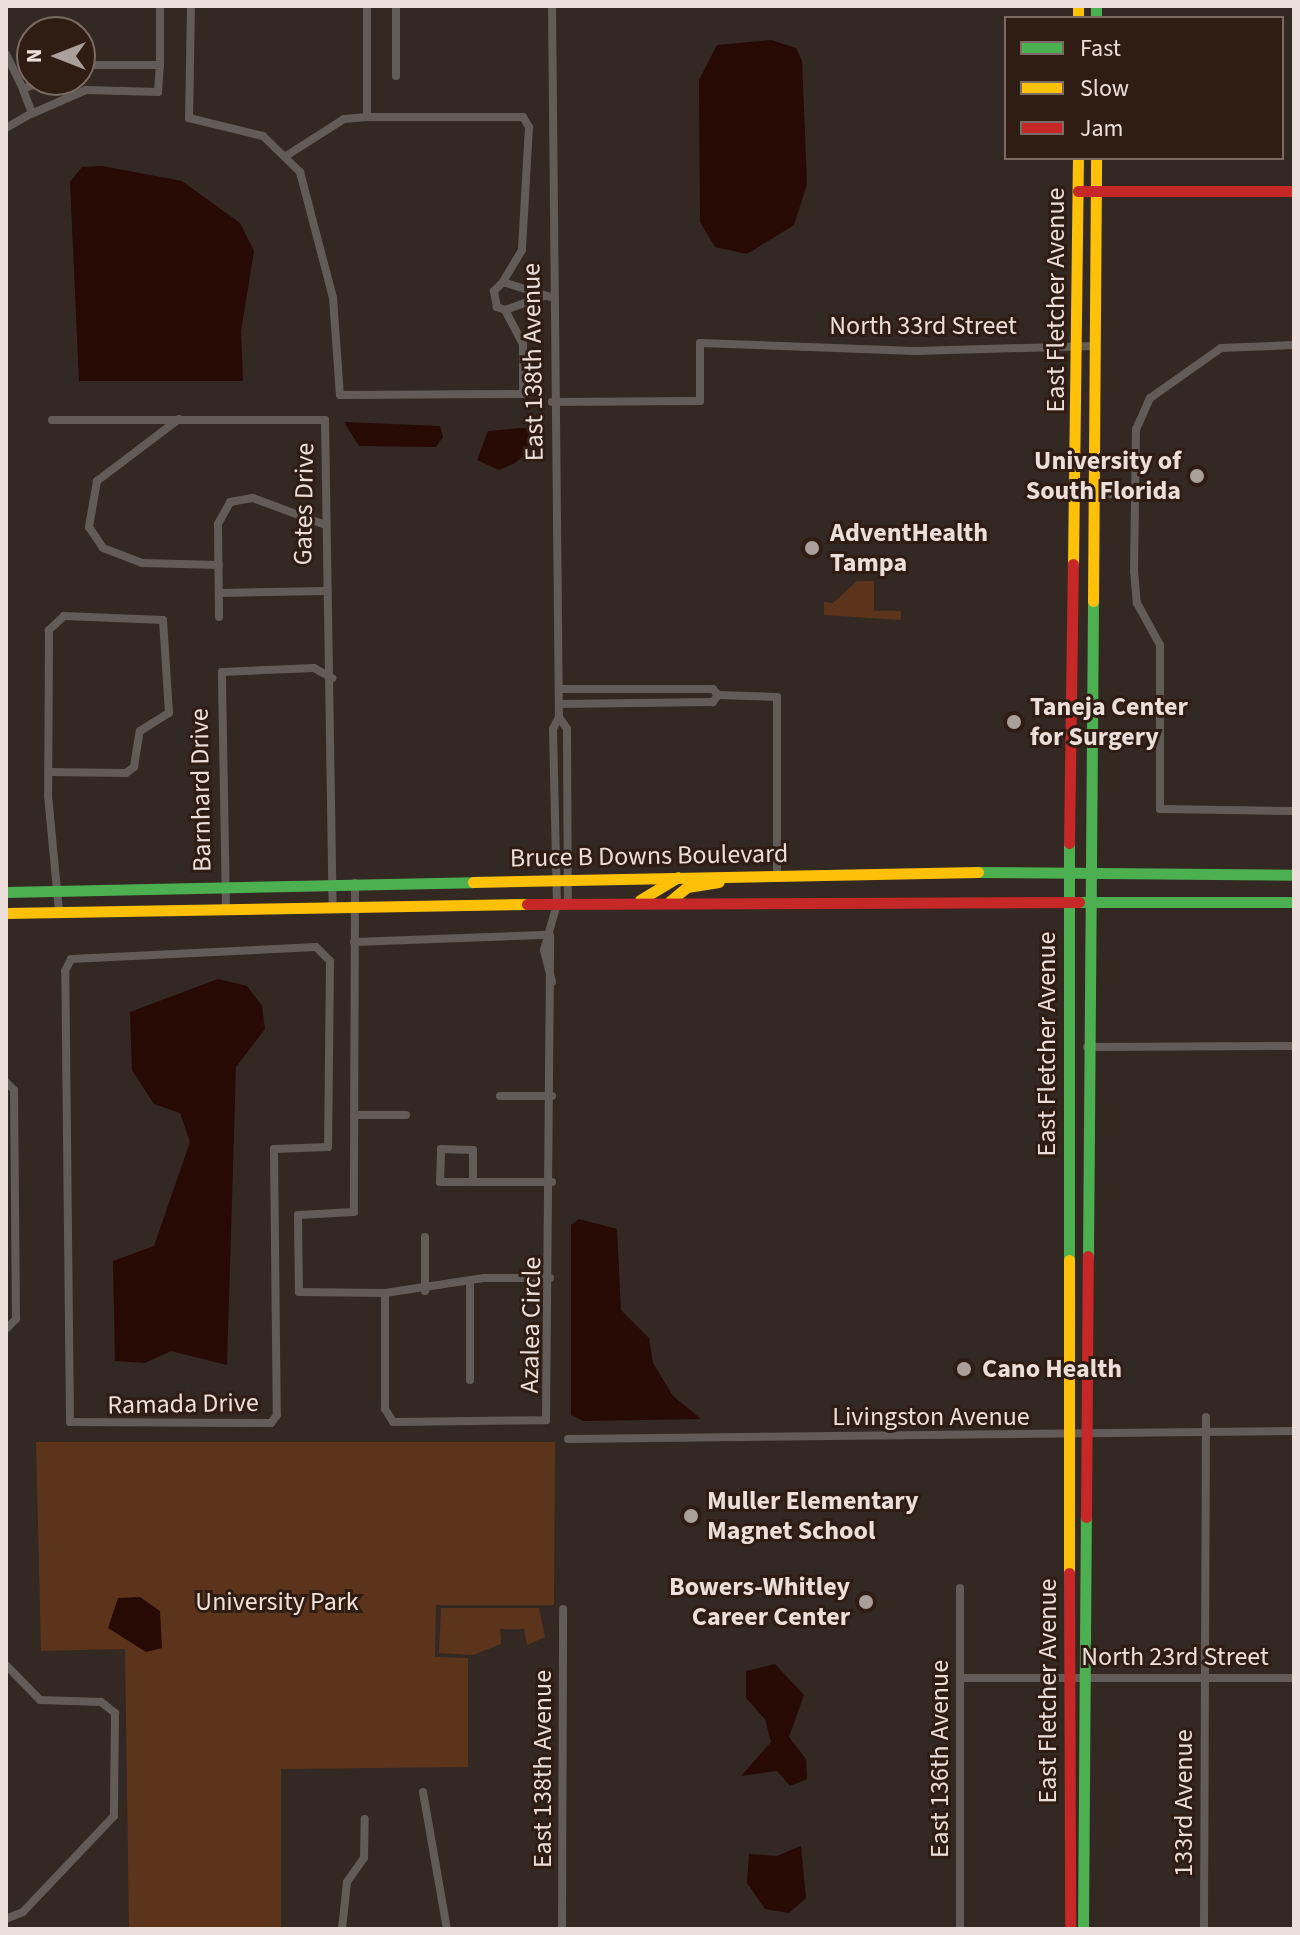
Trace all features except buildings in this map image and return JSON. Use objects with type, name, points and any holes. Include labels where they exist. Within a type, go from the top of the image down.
[{"type":"main road","name":"East Fletcher Avenue","points":[[1070,1929],[1068,874],[1078,346],[1078,160]]},
{"type":"main road","name":"East Fletcher Avenue","points":[[1083,1929],[1086,874],[1095,495],[1096,160]]},
{"type":"main road","points":[[1078,191],[1294,191]]},
{"type":"main road","points":[[669,902],[687,887],[751,875]]},
{"type":"main road","name":"Bruce B Downs Boulevard","points":[[6,892],[751,875],[1294,875]]},
{"type":"main road","points":[[636,902],[678,877]]},
{"type":"main road","name":"Bruce B Downs Boulevard","points":[[6,913],[636,902],[1294,902]]},
{"type":"main road","points":[[1069,1103],[1084,1194]]},
{"type":"street","points":[[6,128],[86,90],[158,92],[160,6]]},
{"type":"street","points":[[191,6],[189,118],[263,136],[300,172],[318,226],[333,298],[340,395],[523,394],[527,366],[505,310],[494,302],[524,233],[529,127],[523,117],[344,119],[286,156]]},
{"type":"street","points":[[367,6],[367,117]]},
{"type":"street","points":[[396,6],[396,76]]},
{"type":"street","name":"East 138th Avenue","points":[[552,6],[548,297],[559,689],[559,717],[553,729],[552,879],[562,904]]},
{"type":"street","points":[[6,54],[16,75]]},
{"type":"street","points":[[96,65],[160,65]]},
{"type":"street","points":[[25,96],[31,114]]},
{"type":"street","points":[[503,282],[548,297]]},
{"type":"street","points":[[505,310],[548,297]]},
{"type":"street","name":"North 33rd Street","points":[[552,402],[700,401],[700,343],[799,343],[915,351],[1095,346]]},
{"type":"street","points":[[1294,345],[1221,348],[1162,385],[1136,429],[1134,493],[1137,603],[1160,645],[1160,809],[1294,811]]},
{"type":"street","points":[[180,418],[97,481],[89,527],[103,548],[142,563],[219,565]]},
{"type":"street","name":"Gates Drive","points":[[52,420],[325,420],[323,524],[332,678],[333,907]]},
{"type":"street","points":[[1095,495],[1134,493]]},
{"type":"street","points":[[219,617],[218,524],[240,498],[323,524]]},
{"type":"street","points":[[219,593],[325,591]]},
{"type":"street","points":[[49,772],[126,773],[134,767],[140,731],[169,713],[163,620],[53,621],[49,772],[59,912]]},
{"type":"street","name":"Barnhard Drive","points":[[226,909],[222,888],[222,672],[314,668],[332,678]]},
{"type":"street","points":[[559,689],[713,689],[718,695],[777,697],[777,875]]},
{"type":"street","points":[[559,704],[713,702],[718,695]]},
{"type":"street","name":"East 138th Avenue","points":[[559,717],[567,729],[568,878],[562,904]]},
{"type":"street","points":[[355,883],[354,1212],[298,1215],[297,1286],[309,1294],[385,1293],[425,1291],[470,1282],[550,1278]]},
{"type":"street","name":"Azalea Circle","points":[[552,982],[544,950],[562,904]]},
{"type":"street","points":[[354,942],[549,935]]},
{"type":"street","name":"Azalea Circle","points":[[385,1293],[386,1417],[539,1422],[550,1413],[552,982],[549,935]]},
{"type":"street","points":[[528,937],[544,950]]},
{"type":"street","name":"Ramada Drive","points":[[316,947],[330,961],[328,1147],[274,1149],[277,1415],[271,1423],[77,1425],[64,1398],[65,971],[88,953],[215,949],[316,947]]},
{"type":"street","points":[[1085,1047],[1294,1046]]},
{"type":"street","points":[[6,1082],[14,1090],[10,1208],[16,1319],[6,1329]]},
{"type":"street","points":[[500,1096],[552,1096]]},
{"type":"street","points":[[354,1115],[406,1115]]},
{"type":"street","points":[[473,1182],[473,1150],[441,1149],[440,1182],[473,1182],[552,1182]]},
{"type":"street","points":[[425,1237],[425,1291]]},
{"type":"street","points":[[470,1282],[470,1380]]},
{"type":"street","name":"133rd Avenue","points":[[1204,1929],[1206,1417]]},
{"type":"street","name":"Livingston Avenue","points":[[568,1439],[1294,1431]]},
{"type":"street","name":"East 136th Avenue","points":[[960,1588],[960,1929]]},
{"type":"street","name":"East 138th Avenue","points":[[562,1929],[563,1609]]},
{"type":"street","points":[[6,1665],[40,1700],[101,1702],[115,1713],[110,1823],[23,1912],[6,1919]]},
{"type":"street","name":"North 23rd Street","points":[[961,1678],[1294,1678]]},
{"type":"street","points":[[423,1792],[447,1929]]},
{"type":"street","points":[[342,1929],[347,1882],[364,1858],[365,1819]]},
{"type":"green space","points":[[857,581],[874,581],[874,611],[901,611],[901,620],[824,615],[824,602],[833,603]]},
{"type":"green space","name":"University Park","points":[[36,1442],[555,1442],[554,1605],[436,1605],[435,1657],[468,1658],[468,1767],[281,1769],[281,1929],[129,1929],[125,1649],[41,1651]]},
{"type":"green space","points":[[441,1608],[539,1608],[545,1637],[527,1645],[524,1629],[500,1629],[501,1644],[473,1655],[439,1653]]},
{"type":"shaded area","points":[[771,40],[796,48],[802,61],[807,184],[794,225],[747,254],[715,247],[700,222],[699,80],[717,45]]},
{"type":"shaded area","points":[[102,166],[182,181],[240,223],[254,251],[241,331],[243,381],[79,381],[70,182],[82,167]]},
{"type":"shaded area","points":[[344,422],[440,426],[443,437],[436,447],[359,446]]},
{"type":"shaded area","points":[[530,428],[530,451],[515,463],[499,470],[477,460],[488,431]]},
{"type":"shaded area","points":[[218,979],[247,986],[262,1006],[265,1029],[236,1067],[227,1365],[171,1351],[145,1363],[115,1361],[113,1261],[154,1246],[190,1142],[180,1113],[154,1104],[132,1070],[130,1012]]},
{"type":"shaded area","points":[[579,1219],[617,1229],[621,1310],[649,1338],[653,1363],[673,1396],[701,1419],[583,1421],[571,1415],[571,1225]]},
{"type":"shaded area","points":[[140,1597],[160,1611],[162,1648],[146,1652],[108,1628],[118,1598]]},
{"type":"shaded area","points":[[775,1664],[804,1695],[789,1737],[806,1759],[807,1779],[790,1786],[777,1771],[741,1776],[771,1742],[765,1719],[746,1698],[746,1671]]},
{"type":"shaded area","points":[[801,1846],[806,1898],[789,1913],[765,1909],[747,1883],[749,1854],[777,1856]]},
{"type":"traffic: fast","points":[[1096,6],[1096,16]]},
{"type":"traffic: fast","points":[[1088,1256],[1093,601]]},
{"type":"traffic: fast","points":[[1069,843],[1069,1260]]},
{"type":"traffic: fast","points":[[978,872],[1294,875]]},
{"type":"traffic: fast","points":[[6,892],[473,882]]},
{"type":"traffic: fast","points":[[1079,902],[1294,902]]},
{"type":"traffic: fast","points":[[1083,1929],[1086,1517]]},
{"type":"traffic: slow","points":[[1078,6],[1078,16]]},
{"type":"traffic: slow","points":[[1073,564],[1078,160]]},
{"type":"traffic: slow","points":[[1093,601],[1096,160]]},
{"type":"traffic: slow","points":[[473,882],[978,872]]},
{"type":"traffic: slow","points":[[640,900],[678,877]]},
{"type":"traffic: slow","points":[[669,902],[687,887],[719,882]]},
{"type":"traffic: slow","points":[[6,913],[527,904]]},
{"type":"traffic: slow","points":[[1069,1260],[1069,1573]]},
{"type":"traffic: jam","points":[[1078,191],[1294,191]]},
{"type":"traffic: jam","points":[[1069,843],[1073,564]]},
{"type":"traffic: jam","points":[[527,904],[1079,902]]},
{"type":"traffic: jam","points":[[1086,1517],[1088,1256]]},
{"type":"traffic: jam","points":[[1069,1573],[1070,1929]]},
{"type":"place","name":"University of South Florida","points":[[1197,476]]},
{"type":"place","name":"AdventHealth Tampa","points":[[812,548]]},
{"type":"place","name":"Taneja Center for Surgery","points":[[1014,722]]},
{"type":"place","name":"Cano Health","points":[[964,1369]]},
{"type":"place","name":"Muller Elementary Magnet School","points":[[691,1516]]},
{"type":"place","name":"Bowers-Whitley Career Center","points":[[866,1602]]}]
